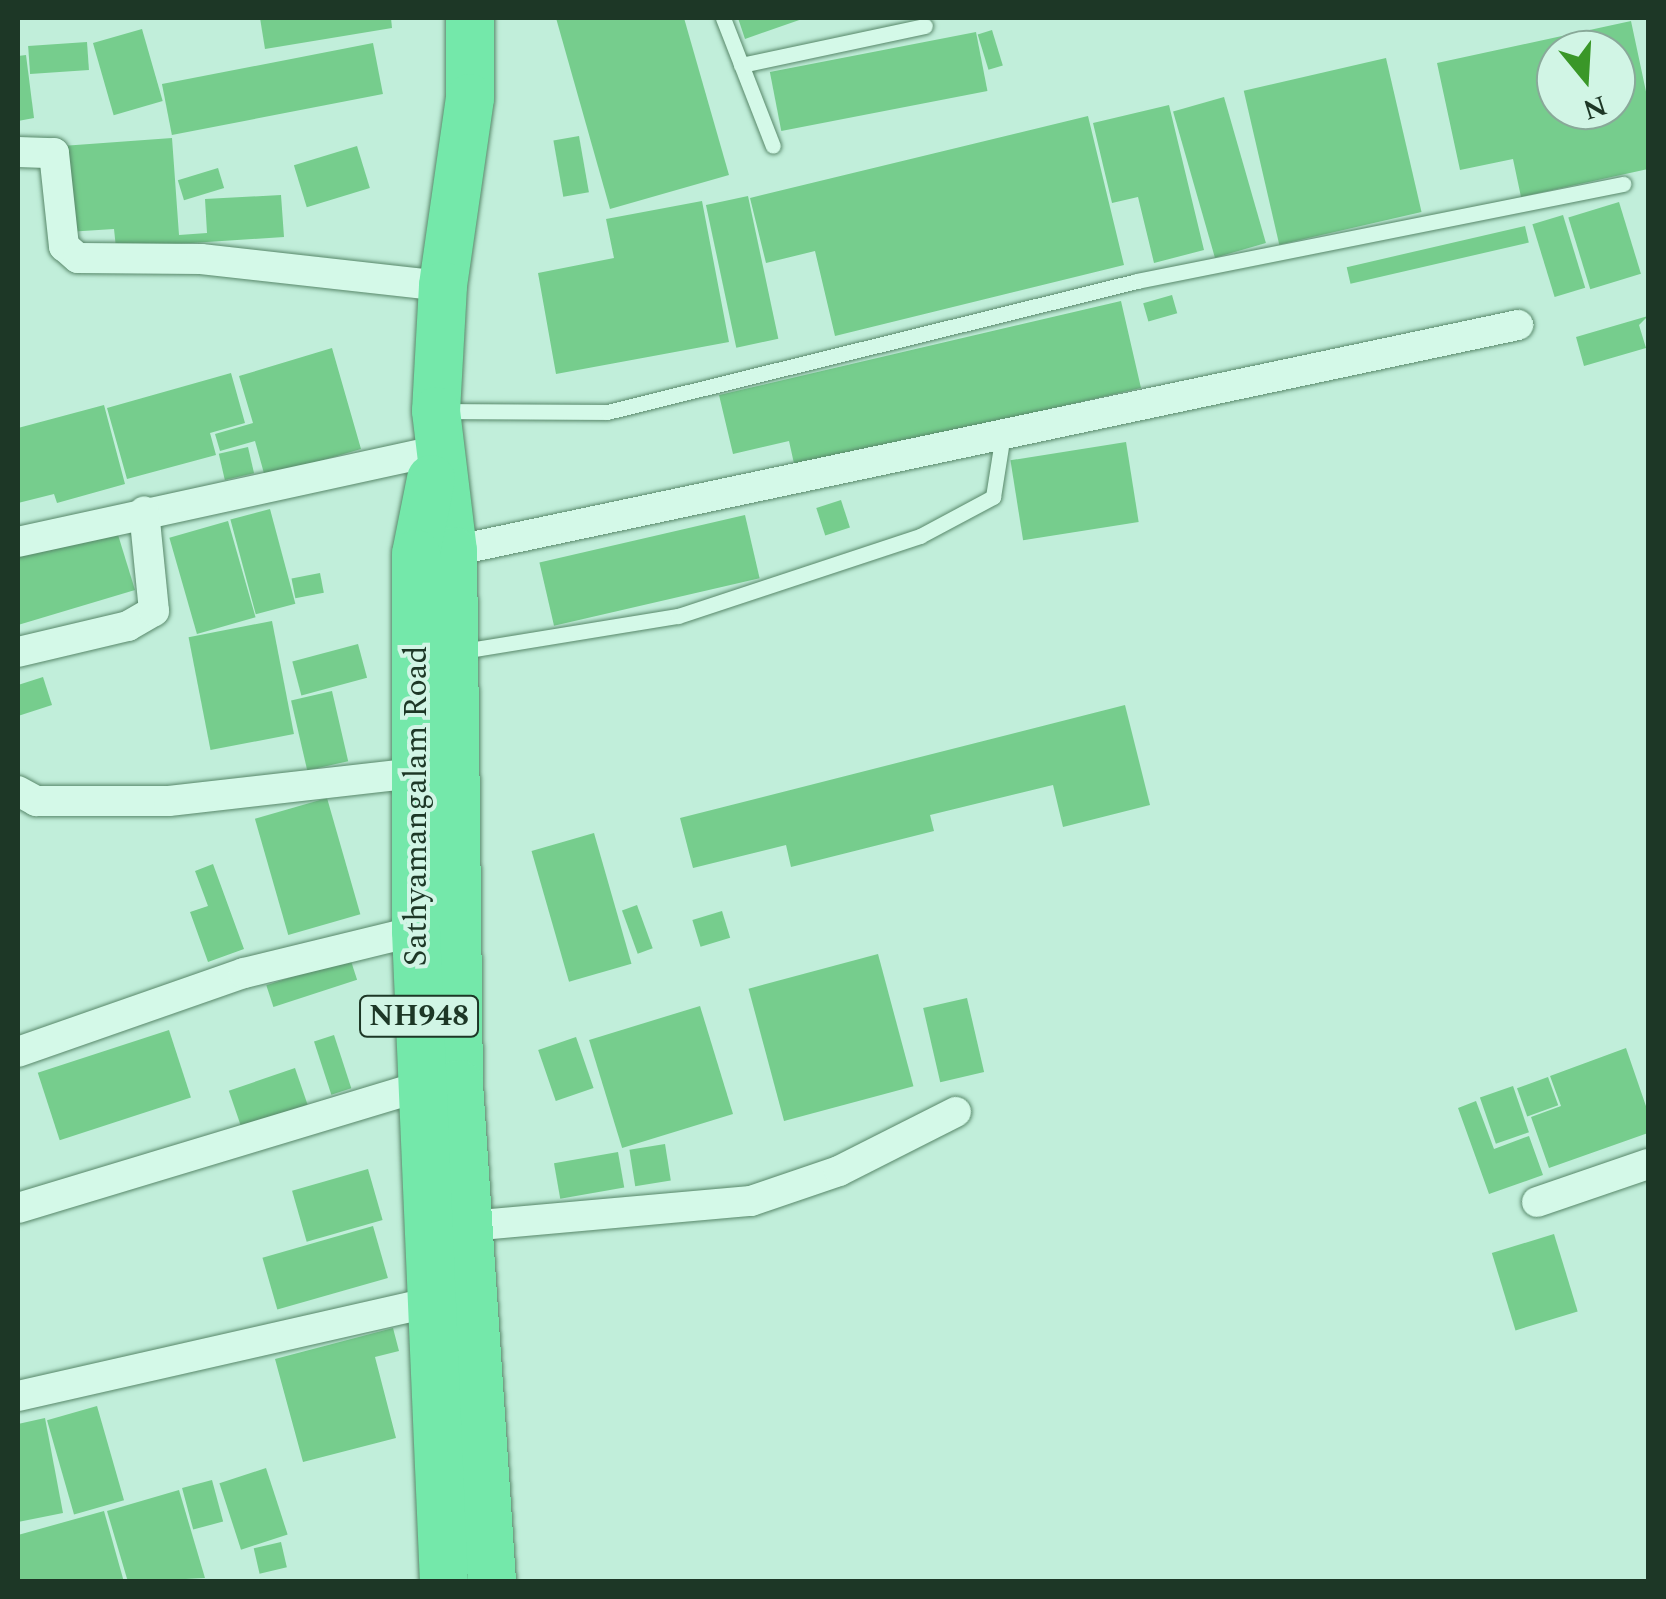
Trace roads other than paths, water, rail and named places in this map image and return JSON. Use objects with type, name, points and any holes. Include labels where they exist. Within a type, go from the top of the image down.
[{"type":"highway","name":"Sathyamangalam Road","points":[[470,18],[470,98],[443,286],[437,431],[416,554],[416,930],[422,1086],[492,1582]]},
{"type":"highway","name":"Sathyamangalam Road","points":[[437,431],[453,551],[454,930],[469,1226],[453,1298],[444,1582]]},
{"type":"street","points":[[18,152],[54,153],[64,246],[78,258],[201,259],[443,286]]},
{"type":"street","points":[[453,551],[1002,440],[1518,326]]},
{"type":"street","points":[[18,542],[144,511],[216,502],[437,431]]},
{"type":"street","points":[[18,652],[128,626],[154,611],[144,511]]},
{"type":"street","points":[[18,791],[36,801],[169,801],[416,773]]},
{"type":"street","points":[[18,1052],[244,973],[416,930]]},
{"type":"street","points":[[18,1208],[422,1086]]},
{"type":"street","points":[[469,1226],[751,1201],[840,1172],[956,1112]]},
{"type":"street","points":[[1537,1202],[1648,1164]]},
{"type":"street","points":[[18,1396],[453,1298]]},
{"type":"lane","points":[[723,18],[772,146]]},
{"type":"lane","points":[[742,66],[925,26]]},
{"type":"lane","points":[[437,431],[607,412],[1137,281],[1623,184]]},
{"type":"lane","points":[[453,652],[678,616],[920,536],[993,497],[1002,440]]}]
